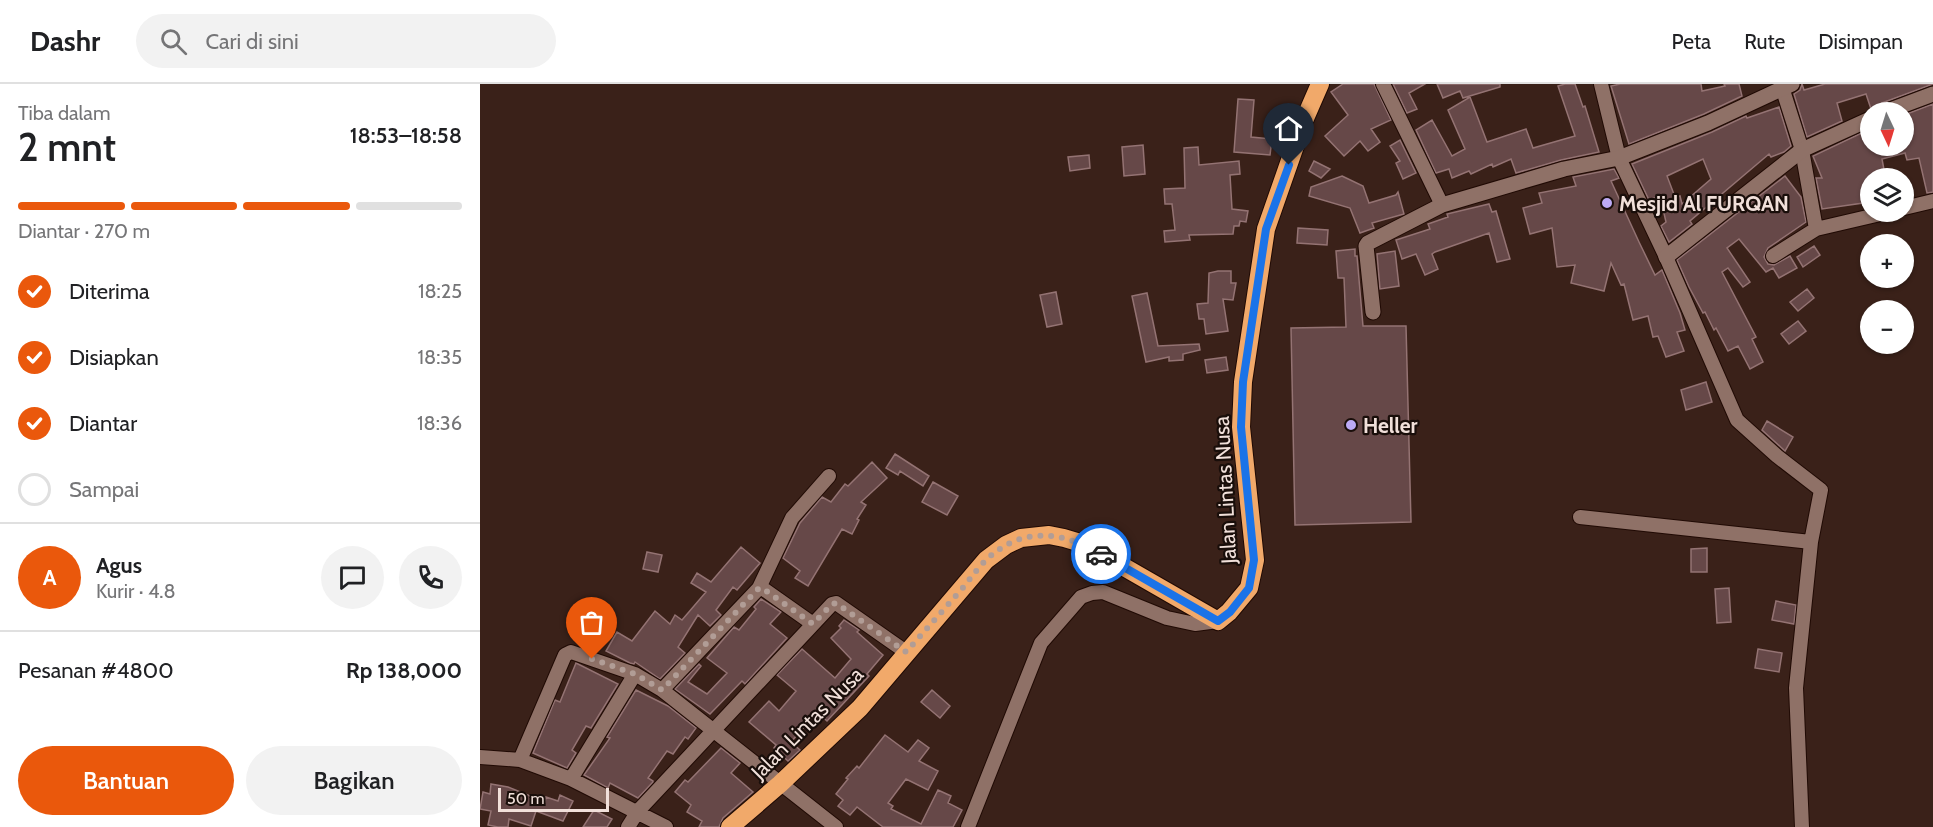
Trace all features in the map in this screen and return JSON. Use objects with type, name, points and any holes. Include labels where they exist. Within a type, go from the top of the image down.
[{"type":"highway","name":"Jalan Lintas Nusa","points":[[729,827],[780,784],[860,708],[986,560],[1006,544],[1021,538],[1049,535],[1084,544],[1218,621],[1230,612],[1249,588],[1254,560],[1241,427],[1243,382],[1266,229],[1320,84]]},
{"type":"street","points":[[1383,84],[1442,205]]},
{"type":"street","points":[[1601,84],[1619,158],[1666,256],[1740,424],[1821,490],[1811,542],[1796,688],[1802,827]]},
{"type":"street","points":[[1372,312],[1366,244],[1442,205],[1564,169],[1619,158],[1708,123],[1785,86],[1802,150],[1816,229]]},
{"type":"street","points":[[1912,102],[1933,94]]},
{"type":"street","points":[[1666,256],[1802,150],[1860,124]]},
{"type":"street","points":[[1914,206],[1933,201]]},
{"type":"street","points":[[1773,256],[1816,229],[1860,219]]},
{"type":"street","points":[[662,690],[759,588],[792,518],[829,476]]},
{"type":"street","points":[[1580,518],[1811,542]]},
{"type":"street","points":[[759,588],[813,624]]},
{"type":"street","points":[[968,827],[1041,643],[1081,597],[1103,592],[1167,618],[1195,624],[1218,621]]},
{"type":"street","points":[[628,827],[638,811],[713,729],[832,604],[836,603],[906,652]]},
{"type":"street","points":[[520,760],[565,655],[571,652],[635,674],[662,690],[836,827]]},
{"type":"street","points":[[571,779],[635,674]]},
{"type":"street","points":[[480,757],[520,760],[571,779],[666,827]]},
{"type":"building","points":[[1343,84],[1374,84],[1391,120],[1371,129],[1380,142],[1368,151],[1360,141],[1344,156],[1325,136],[1348,115],[1331,92]]},
{"type":"building","points":[[1393,84],[1425,84],[1409,93],[1417,109],[1407,113]]},
{"type":"building","points":[[1437,84],[1500,84],[1500,87],[1463,98],[1460,91],[1443,98]]},
{"type":"building","points":[[1575,84],[1583,107],[1585,106],[1599,152],[1516,173],[1511,159],[1493,167],[1492,164],[1471,174],[1469,171],[1452,178],[1449,169],[1436,173],[1416,130],[1432,120],[1452,156],[1465,149],[1448,110],[1470,97],[1487,142],[1526,129],[1533,148],[1575,136],[1558,86]]},
{"type":"building","points":[[1701,84],[1702,91],[1725,86],[1724,84],[1739,84],[1742,96],[1629,144],[1611,86]]},
{"type":"building","points":[[1802,84],[1804,90],[1825,84],[1933,84],[1885,102],[1869,102],[1866,94],[1837,103],[1842,121],[1807,137],[1794,94],[1800,90]]},
{"type":"building","points":[[1238,99],[1254,100],[1251,137],[1272,139],[1270,155],[1234,152]]},
{"type":"building","points":[[1933,104],[1933,192],[1927,193],[1919,158],[1907,160],[1906,156],[1914,156],[1914,111]]},
{"type":"building","points":[[1779,107],[1791,146],[1784,152],[1771,157],[1769,154],[1690,221],[1692,224],[1669,242],[1661,226],[1666,222],[1660,196],[1649,200],[1632,164],[1746,116],[1747,118]],"holes":[[[1703,159],[1711,179],[1682,204],[1680,196],[1675,197],[1667,176]]]},
{"type":"building","points":[[1860,134],[1860,156],[1894,156],[1882,159],[1884,168],[1860,168],[1860,203],[1822,209],[1816,178],[1822,178],[1813,156]]},
{"type":"building","points":[[1400,140],[1416,173],[1403,179],[1396,163],[1400,161],[1390,146]]},
{"type":"building","points":[[1143,145],[1145,174],[1124,176],[1122,147]]},
{"type":"building","points":[[1198,147],[1199,165],[1239,161],[1240,174],[1230,175],[1232,209],[1248,211],[1246,222],[1240,221],[1239,226],[1234,226],[1233,234],[1189,235],[1190,240],[1165,242],[1164,231],[1175,230],[1172,204],[1165,204],[1164,189],[1185,188],[1184,148]]},
{"type":"building","points":[[1089,155],[1090,168],[1070,171],[1068,157]]},
{"type":"building","points":[[1314,161],[1330,169],[1321,178],[1309,171]]},
{"type":"building","points":[[1614,169],[1619,178],[1611,181],[1655,275],[1662,270],[1685,330],[1677,332],[1684,351],[1666,357],[1658,336],[1653,337],[1648,316],[1633,320],[1624,284],[1621,285],[1611,263],[1604,291],[1571,283],[1575,265],[1557,267],[1552,228],[1530,234],[1523,208],[1542,203],[1539,193],[1576,186],[1573,177]]},
{"type":"building","points":[[1342,176],[1363,186],[1369,203],[1396,195],[1398,192],[1404,214],[1372,223],[1374,228],[1360,233],[1350,208],[1309,196],[1311,187]]},
{"type":"building","points":[[1785,176],[1801,197],[1806,222],[1768,248],[1764,257],[1768,264],[1774,265],[1790,256],[1797,268],[1779,278],[1773,268],[1766,272],[1739,239],[1727,248],[1750,282],[1743,287],[1728,268],[1722,272],[1756,337],[1752,339],[1763,362],[1750,369],[1738,346],[1728,351],[1716,328],[1714,330],[1705,312],[1703,313],[1677,260]]},
{"type":"building","points":[[1489,204],[1492,212],[1496,211],[1510,259],[1497,262],[1489,233],[1435,252],[1432,254],[1438,269],[1425,275],[1416,254],[1402,259],[1396,240],[1430,229],[1428,224],[1448,217],[1447,214]]},
{"type":"building","points":[[1298,228],[1328,230],[1327,245],[1297,243]]},
{"type":"building","points":[[1814,246],[1820,255],[1803,267],[1797,257]]},
{"type":"building","name":"Heller","points":[[1355,249],[1363,326],[1406,326],[1411,522],[1295,525],[1291,328],[1346,327],[1344,278],[1338,278],[1336,251]]},
{"type":"building","points":[[1395,251],[1399,286],[1380,289],[1377,254]]},
{"type":"building","points":[[1231,271],[1231,283],[1236,283],[1233,300],[1223,299],[1228,331],[1206,334],[1204,319],[1199,319],[1197,304],[1208,303],[1209,273]]},
{"type":"building","points":[[1807,289],[1814,298],[1798,311],[1790,302]]},
{"type":"building","points":[[1056,292],[1062,324],[1047,327],[1040,295]]},
{"type":"building","points":[[1147,293],[1158,346],[1199,344],[1200,350],[1183,354],[1183,360],[1169,361],[1169,357],[1146,362],[1132,296]]},
{"type":"building","points":[[1798,321],[1806,331],[1789,344],[1781,334]]},
{"type":"building","points":[[1226,357],[1228,370],[1207,373],[1205,360]]},
{"type":"building","points":[[1706,382],[1712,402],[1686,410],[1681,390]]},
{"type":"building","points":[[1767,421],[1793,437],[1785,451],[1762,430]]},
{"type":"building","points":[[895,454],[929,476],[923,486],[900,471],[898,475],[886,468]]},
{"type":"building","points":[[872,462],[887,478],[861,502],[866,505],[857,519],[859,520],[852,534],[842,529],[808,586],[795,578],[800,571],[783,558],[800,523],[822,497],[831,502],[845,484],[848,486]]},
{"type":"building","points":[[933,482],[958,496],[947,515],[922,502]]},
{"type":"building","points":[[741,547],[760,563],[737,590],[733,587],[716,610],[721,615],[710,626],[698,615],[678,647],[685,653],[660,679],[635,662],[630,663],[606,651],[617,632],[632,641],[655,611],[670,624],[675,615],[682,620],[706,592],[691,583],[697,573],[711,582]]},
{"type":"building","points":[[1707,548],[1707,572],[1691,572],[1691,549]]},
{"type":"building","points":[[647,552],[662,555],[658,572],[643,569]]},
{"type":"building","points":[[1729,588],[1731,622],[1717,623],[1715,589]]},
{"type":"building","points":[[761,599],[781,612],[770,624],[787,638],[745,684],[742,681],[710,714],[675,689],[699,664],[701,666],[688,682],[707,694],[727,673],[707,658],[734,627],[739,630]]},
{"type":"building","points":[[1776,601],[1796,605],[1794,624],[1772,620]]},
{"type":"building","points":[[844,620],[859,630],[857,632],[883,655],[867,674],[869,676],[827,721],[817,712],[791,742],[800,750],[788,761],[774,748],[776,745],[749,722],[769,701],[779,711],[796,691],[777,675],[802,649],[835,678],[851,659],[831,638],[841,628],[839,626]]},
{"type":"building","points":[[1758,649],[1782,653],[1779,672],[1755,668]]},
{"type":"building","points":[[576,663],[618,684],[591,728],[586,726],[572,750],[576,753],[567,768],[533,753],[555,700],[560,702]]},
{"type":"building","points":[[636,690],[668,706],[696,728],[688,739],[685,737],[673,754],[667,751],[648,778],[653,782],[638,798],[610,783],[608,788],[584,775],[610,738],[607,737]]},
{"type":"building","points":[[932,690],[950,706],[940,718],[921,702]]},
{"type":"building","points":[[885,735],[908,752],[918,740],[929,748],[919,761],[938,771],[928,790],[906,779],[888,803],[893,806],[891,809],[921,824],[938,790],[951,796],[948,803],[962,810],[953,827],[883,827],[857,807],[850,815],[838,806],[843,800],[836,794],[848,779],[846,778],[857,766],[859,768]]},
{"type":"building","points":[[721,748],[740,763],[731,773],[753,792],[723,818],[719,827],[699,827],[702,821],[687,812],[691,805],[675,792]]},
{"type":"building","points":[[491,784],[508,787],[545,802],[546,797],[558,801],[560,795],[573,801],[563,821],[536,811],[531,826],[509,819],[508,827],[488,825],[491,811],[480,809],[483,792],[490,794]]},
{"type":"building","points":[[594,810],[612,819],[607,827],[583,827]]},
{"type":"way so far","points":[[592,659],[635,674],[662,690],[759,588],[813,624],[832,604],[836,603],[906,652],[986,560],[1006,544],[1021,538],[1049,535],[1084,544],[1101,554]]},
{"type":"place","name":"Mesjid Al FURQAN","points":[[1607,203]]},
{"type":"place","name":"Heller","points":[[1351,425]]},
{"type":"route","points":[[1101,554],[1218,621],[1230,612],[1249,588],[1254,560],[1241,427],[1243,382],[1266,229],[1289,165]]}]
